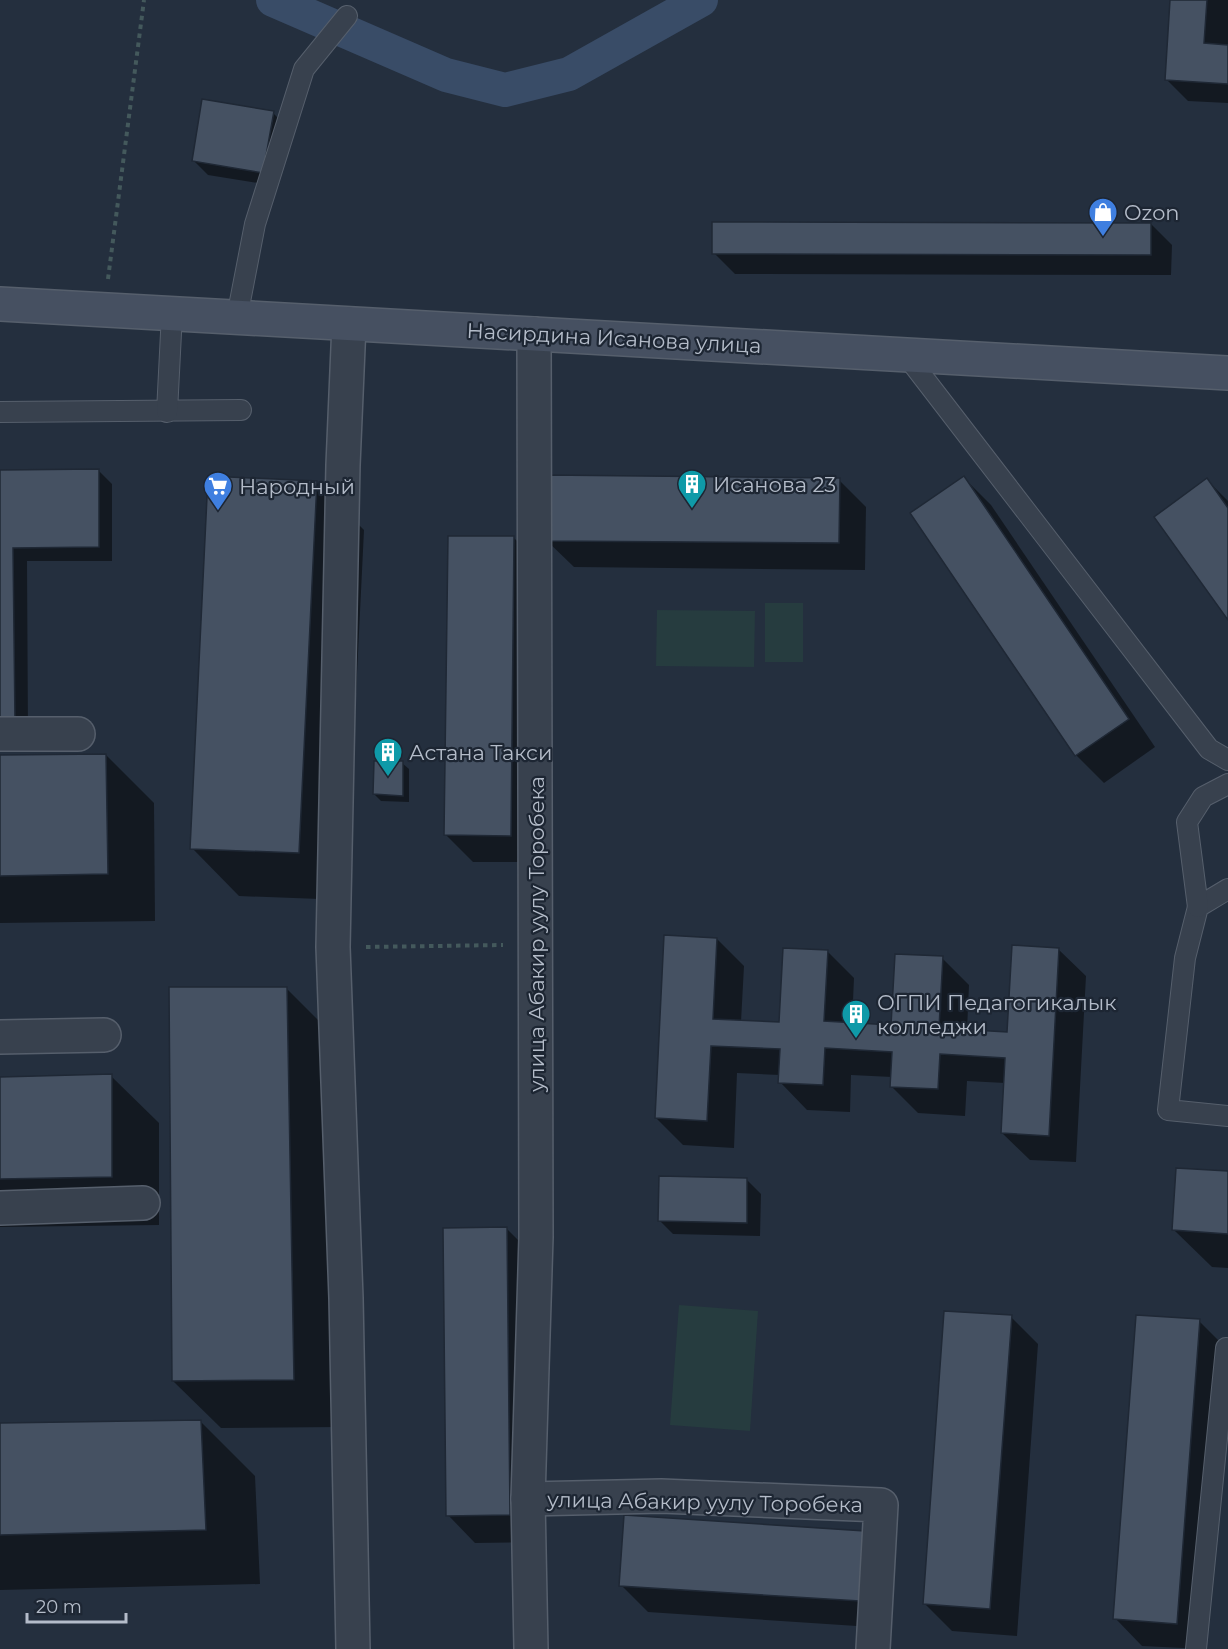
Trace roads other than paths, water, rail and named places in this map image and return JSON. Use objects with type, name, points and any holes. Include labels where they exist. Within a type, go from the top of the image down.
[{"type":"main road","name":"Насирдина Исанова улица","points":[[0,304],[1228,373]]},
{"type":"street","points":[[349,324],[343,465],[333,947],[346,1298],[353,1649]]},
{"type":"street","name":"улица Абакир уулу Торобека","points":[[531,1649],[528,1499],[536,1237],[534,334]]},
{"type":"street","points":[[0,734],[78,734]]},
{"type":"street","points":[[0,1037],[104,1035]]},
{"type":"street","points":[[0,1208],[144,1203]]},
{"type":"street","name":"улица Абакир уулу Торобека","points":[[528,1499],[661,1496],[881,1505],[873,1649]]},
{"type":"lane","points":[[237,317],[255,224],[304,69],[347,16]]},
{"type":"lane","points":[[167,412],[172,313]]},
{"type":"lane","points":[[906,355],[1209,749],[1228,760]]},
{"type":"lane","points":[[0,412],[241,410]]},
{"type":"lane","points":[[1228,784],[1203,797],[1187,822],[1198,907],[1185,958],[1168,1110],[1228,1116]]},
{"type":"lane","points":[[1198,907],[1228,889]]},
{"type":"lane","points":[[1196,1649],[1226,1348]]},
{"type":"waterway","points":[[273,0],[446,75],[505,90],[569,74],[701,0]]},
{"type":"place","name":"Ozon","points":[[1103,238]]},
{"type":"place","name":"Исанова 23","points":[[692,510]]},
{"type":"place","name":"Народный","points":[[218,512]]},
{"type":"place","name":"Астана Такси","points":[[388,778]]},
{"type":"place","name":"ОГПИ Педагогикалык колледжи","points":[[856,1040]]}]
